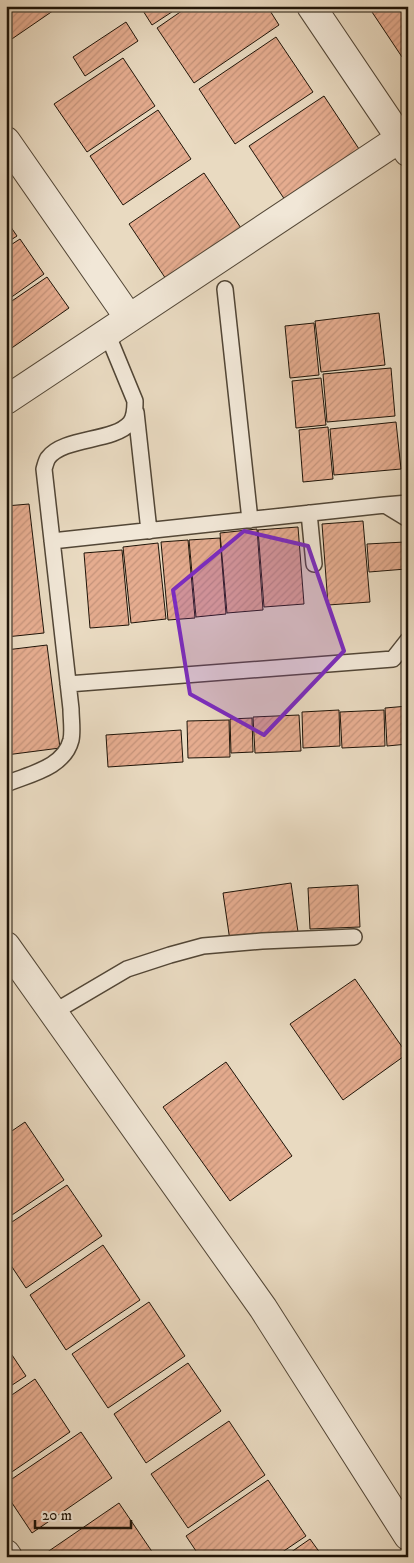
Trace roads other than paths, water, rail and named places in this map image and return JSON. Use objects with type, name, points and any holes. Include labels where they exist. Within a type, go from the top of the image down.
[{"type":"street","points":[[6,400],[405,141],[311,6]]},
{"type":"street","points":[[6,141],[118,326]]},
{"type":"street","points":[[6,946],[263,1308],[408,1536]]},
{"type":"lane","points":[[225,288],[250,520]]},
{"type":"lane","points":[[118,326],[135,401],[149,531]]},
{"type":"lane","points":[[6,784],[53,764],[66,753],[71,739],[71,710],[44,469],[46,460],[56,450],[66,446],[122,430],[131,422],[135,410]]},
{"type":"lane","points":[[52,541],[408,503]]},
{"type":"lane","points":[[385,505],[408,519]]},
{"type":"lane","points":[[309,513],[314,564]]},
{"type":"lane","points":[[68,684],[400,659],[408,640]]},
{"type":"lane","points":[[54,1012],[127,969],[195,948],[262,941],[354,937]]}]
